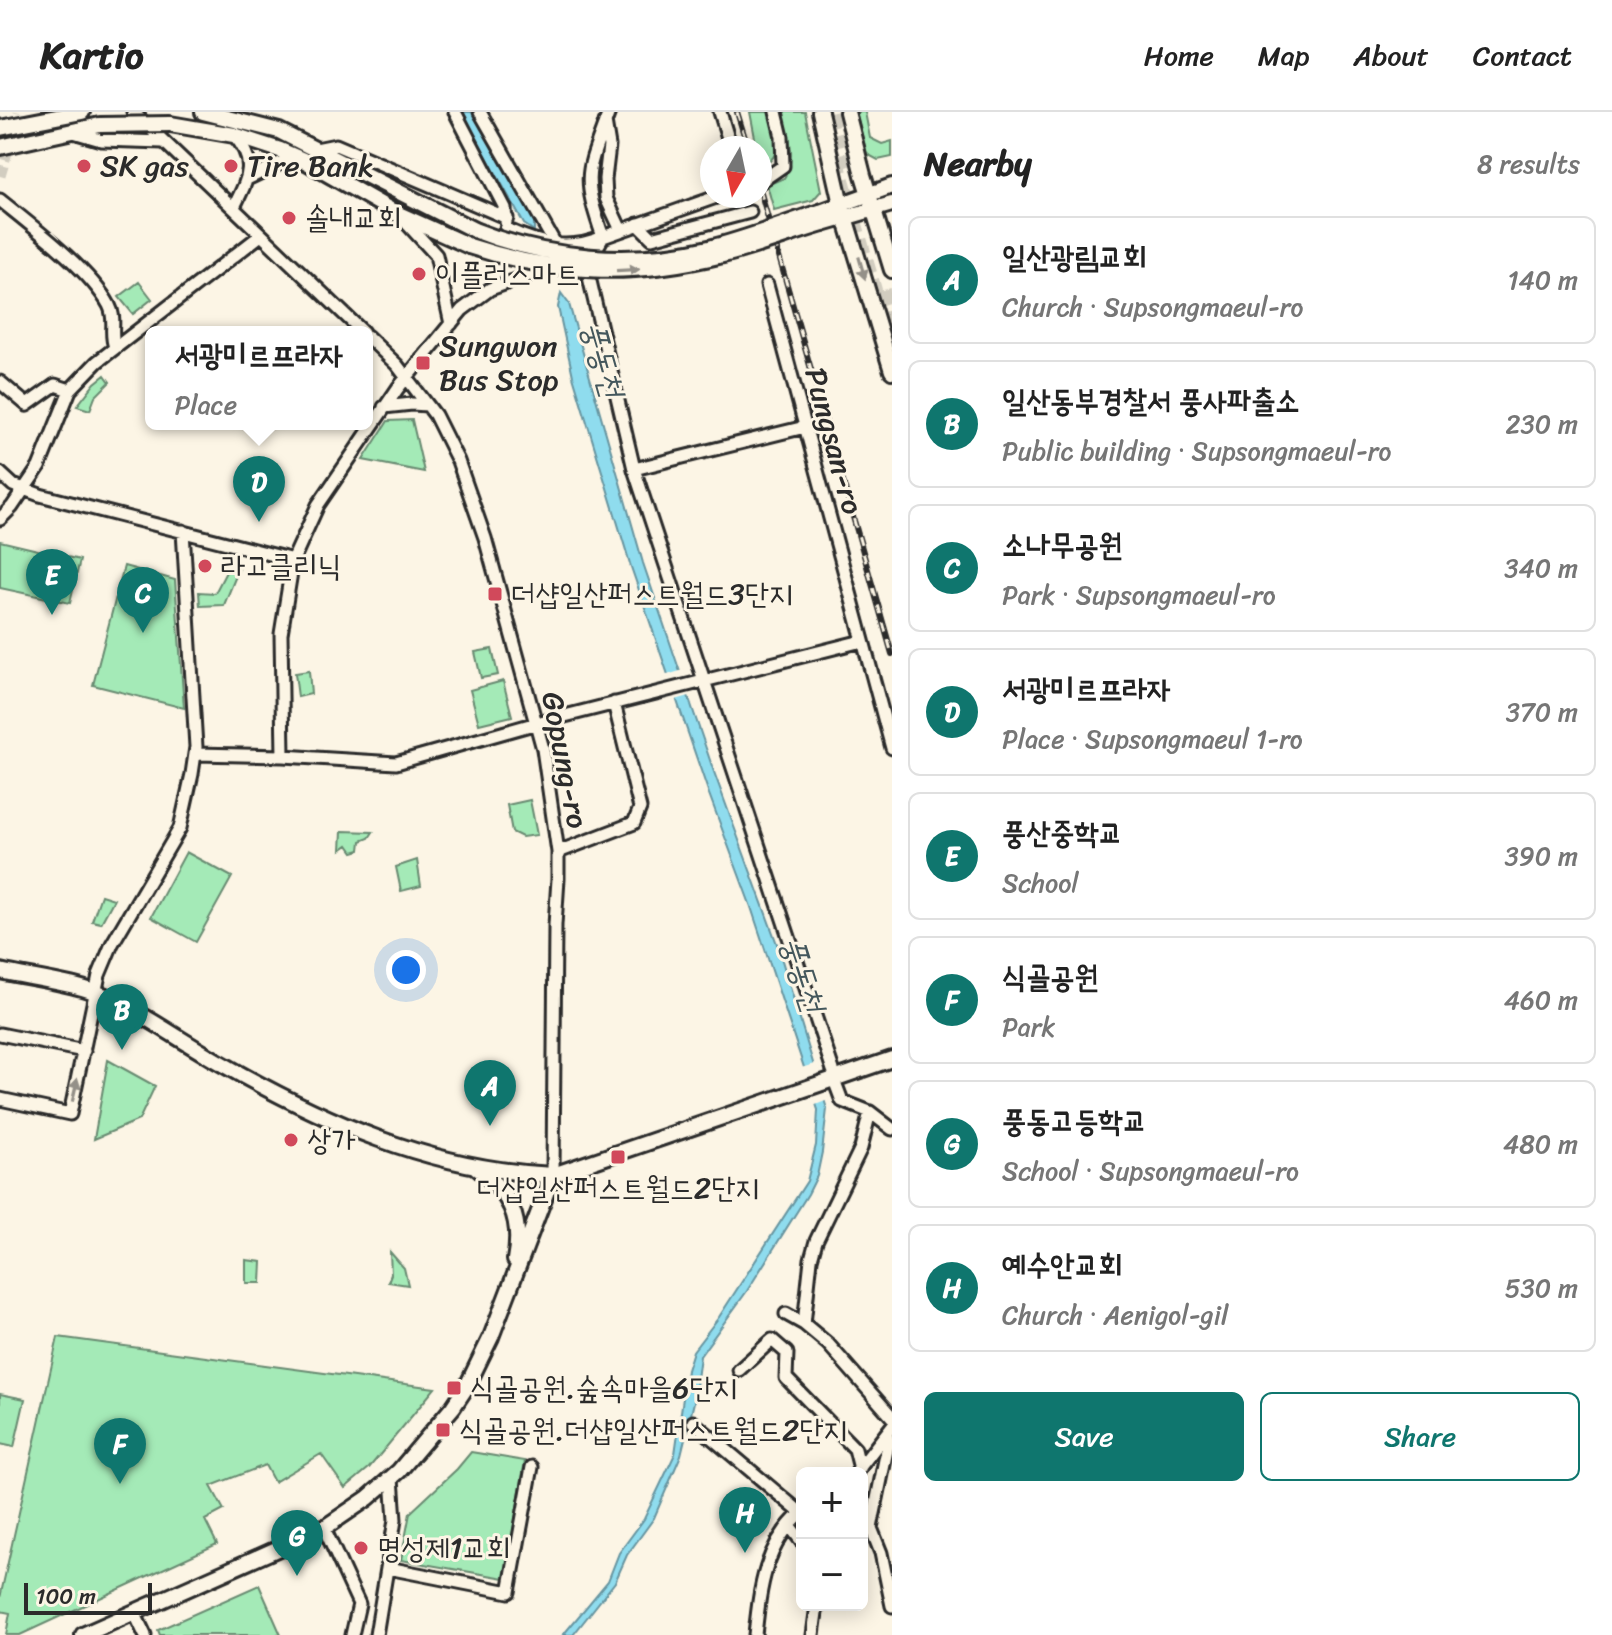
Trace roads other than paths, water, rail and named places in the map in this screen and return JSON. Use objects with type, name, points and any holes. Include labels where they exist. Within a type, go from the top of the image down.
[{"type":"main road","points":[[0,128],[82,112]]},
{"type":"main road","points":[[203,112],[279,131],[500,241],[571,255],[647,256],[710,248],[821,218],[846,219],[892,204]]},
{"type":"main road","points":[[820,112],[841,204],[892,371]]},
{"type":"main road","points":[[847,112],[892,270]]},
{"type":"main road","points":[[0,147],[100,125],[170,124],[234,135],[295,156],[396,213],[469,246],[530,264],[569,270],[648,269],[724,255],[821,218],[841,204],[892,186]]},
{"type":"main road","points":[[0,971],[95,993],[126,1007],[283,1099],[348,1129],[394,1146],[508,1172],[553,1175],[892,1059]]},
{"type":"main road","points":[[831,1079],[892,1050]]},
{"type":"main road","points":[[693,1128],[709,1127],[831,1079],[892,1066]]},
{"type":"main road","points":[[473,1165],[498,1184],[513,1210],[518,1241],[507,1296]]},
{"type":"main road","points":[[83,1635],[324,1528],[392,1478],[453,1407],[467,1386],[507,1296],[553,1175]]},
{"type":"street","points":[[133,112],[357,326]]},
{"type":"street","points":[[455,112],[505,208],[503,283]]},
{"type":"street","points":[[480,112],[555,245],[560,255],[559,265]]},
{"type":"street","points":[[720,112],[727,136]]},
{"type":"street","points":[[772,174],[783,166],[784,151],[776,112]]},
{"type":"street","points":[[607,117],[606,198],[621,230]]},
{"type":"street","points":[[607,117],[587,177],[590,200],[603,237],[592,256],[583,259],[634,469],[831,1079],[842,1101],[870,1112],[892,1129]]},
{"type":"street","points":[[67,130],[101,140],[164,142]]},
{"type":"street","points":[[234,135],[247,155],[249,178],[234,207]]},
{"type":"street","points":[[316,149],[336,145],[506,223],[532,241],[555,245],[586,244],[700,203]]},
{"type":"street","points":[[249,178],[295,156]]},
{"type":"street","points":[[0,200],[80,270],[108,303],[115,318],[111,336],[115,347]]},
{"type":"street","points":[[638,224],[652,238],[750,212]]},
{"type":"street","points":[[396,213],[436,255],[451,324]]},
{"type":"street","points":[[0,519],[24,491],[39,467],[70,390],[115,347],[261,235]]},
{"type":"street","points":[[373,423],[462,310],[490,289],[559,265],[596,275],[601,269],[599,259],[592,256]]},
{"type":"street","name":"Pungsan-ro","points":[[767,285],[892,748]]},
{"type":"street","name":"Gopung-ro","points":[[373,342],[397,365],[427,405],[458,461],[482,530],[543,749],[558,852],[553,1175]]},
{"type":"street","points":[[0,382],[27,405],[55,385],[70,390]]},
{"type":"street","points":[[384,407],[427,405]]},
{"type":"street","points":[[634,469],[805,427]]},
{"type":"street","points":[[283,756],[280,653],[293,560],[318,505],[369,430]]},
{"type":"street","points":[[0,473],[24,491],[293,560]]},
{"type":"street","points":[[0,1099],[70,1114],[95,993],[112,944],[180,828],[196,754],[183,531]]},
{"type":"street","points":[[196,754],[396,763],[700,680],[862,641]]},
{"type":"street","points":[[558,852],[634,823],[640,808],[614,703]]},
{"type":"street","points":[[0,1034],[84,1051]]},
{"type":"street","points":[[804,1324],[816,1241],[861,1148],[870,1112]]},
{"type":"street","points":[[786,1314],[828,1344],[892,1417]]},
{"type":"street","points":[[739,1370],[772,1340],[787,1353],[786,1378],[855,1449],[857,1467]]},
{"type":"street","points":[[693,1422],[796,1508]]},
{"type":"street","points":[[861,1467],[889,1430]]},
{"type":"street","points":[[868,1523],[889,1430]]},
{"type":"street","points":[[388,1568],[509,1592],[532,1467]]},
{"type":"street","points":[[376,1635],[395,1520],[392,1478]]},
{"type":"street","points":[[755,1635],[760,1583],[772,1554],[796,1519]]},
{"type":"street","points":[[789,1525],[800,1539]]},
{"type":"street","points":[[324,1528],[359,1604],[352,1635]]},
{"type":"street","points":[[868,1529],[881,1553],[892,1606]]},
{"type":"street","points":[[813,1635],[816,1611]]},
{"type":"street","points":[[134,1612],[145,1635]]},
{"type":"water","points":[[462,112],[473,112],[534,219],[534,231],[524,224]]},
{"type":"water","points":[[561,293],[569,304],[643,563],[777,944],[827,1109],[817,1176],[808,1194],[747,1291],[700,1356],[694,1402],[681,1455],[654,1518],[627,1555],[615,1582],[573,1635],[563,1635],[608,1581],[619,1553],[644,1519],[675,1454],[687,1370],[693,1351],[719,1317],[807,1181],[816,1145],[818,1110],[751,907],[631,567],[573,376],[558,307]]},
{"type":"tunnel","points":[[0,176],[19,112]]},
{"type":"tunnel","points":[[834,112],[849,170]]},
{"type":"tunnel","points":[[837,159],[879,304]]},
{"type":"tunnel","points":[[883,290],[892,320]]},
{"type":"railway","points":[[737,112],[744,136]]},
{"type":"railway","points":[[765,208],[892,654]]},
{"type":"place","name":"SK gas","points":[[84,166]]},
{"type":"place","name":"Tire Bank","points":[[231,166]]},
{"type":"place","name":"솔내교회","points":[[289,218]]},
{"type":"place","name":"이플러스마트","points":[[419,274]]},
{"type":"place","name":"Sungwon Bus Stop","points":[[423,363]]},
{"type":"place","name":"서광미르프라자","points":[[259,522]]},
{"type":"place","name":"라고클리닉","points":[[205,566]]},
{"type":"place","name":"더샵일산퍼스트월드3단지","points":[[495,594]]},
{"type":"place","name":"풍산중학교","points":[[52,615]]},
{"type":"place","name":"소나무공원","points":[[143,633]]},
{"type":"place","name":"일산동부경찰서 풍사파출소","points":[[122,1050]]},
{"type":"place","name":"일산광림교회","points":[[490,1126]]},
{"type":"place","name":"상가","points":[[291,1140]]},
{"type":"place","name":"더샵일산퍼스트월드2단지","points":[[618,1157]]},
{"type":"place","name":"식골공원.숲속마을6단지","points":[[454,1388]]},
{"type":"place","name":"식골공원.더샵일산퍼스트월드2단지","points":[[443,1430]]},
{"type":"place","name":"식골공원","points":[[120,1484]]},
{"type":"place","name":"명성제1교회","points":[[361,1548]]},
{"type":"place","name":"예수안교회","points":[[745,1553]]},
{"type":"place","name":"풍동고등학교","points":[[297,1576]]},
{"type":"water label","name":"풍동천","points":[[603,359]]},
{"type":"water label","name":"풍동천","points":[[803,974]]}]
